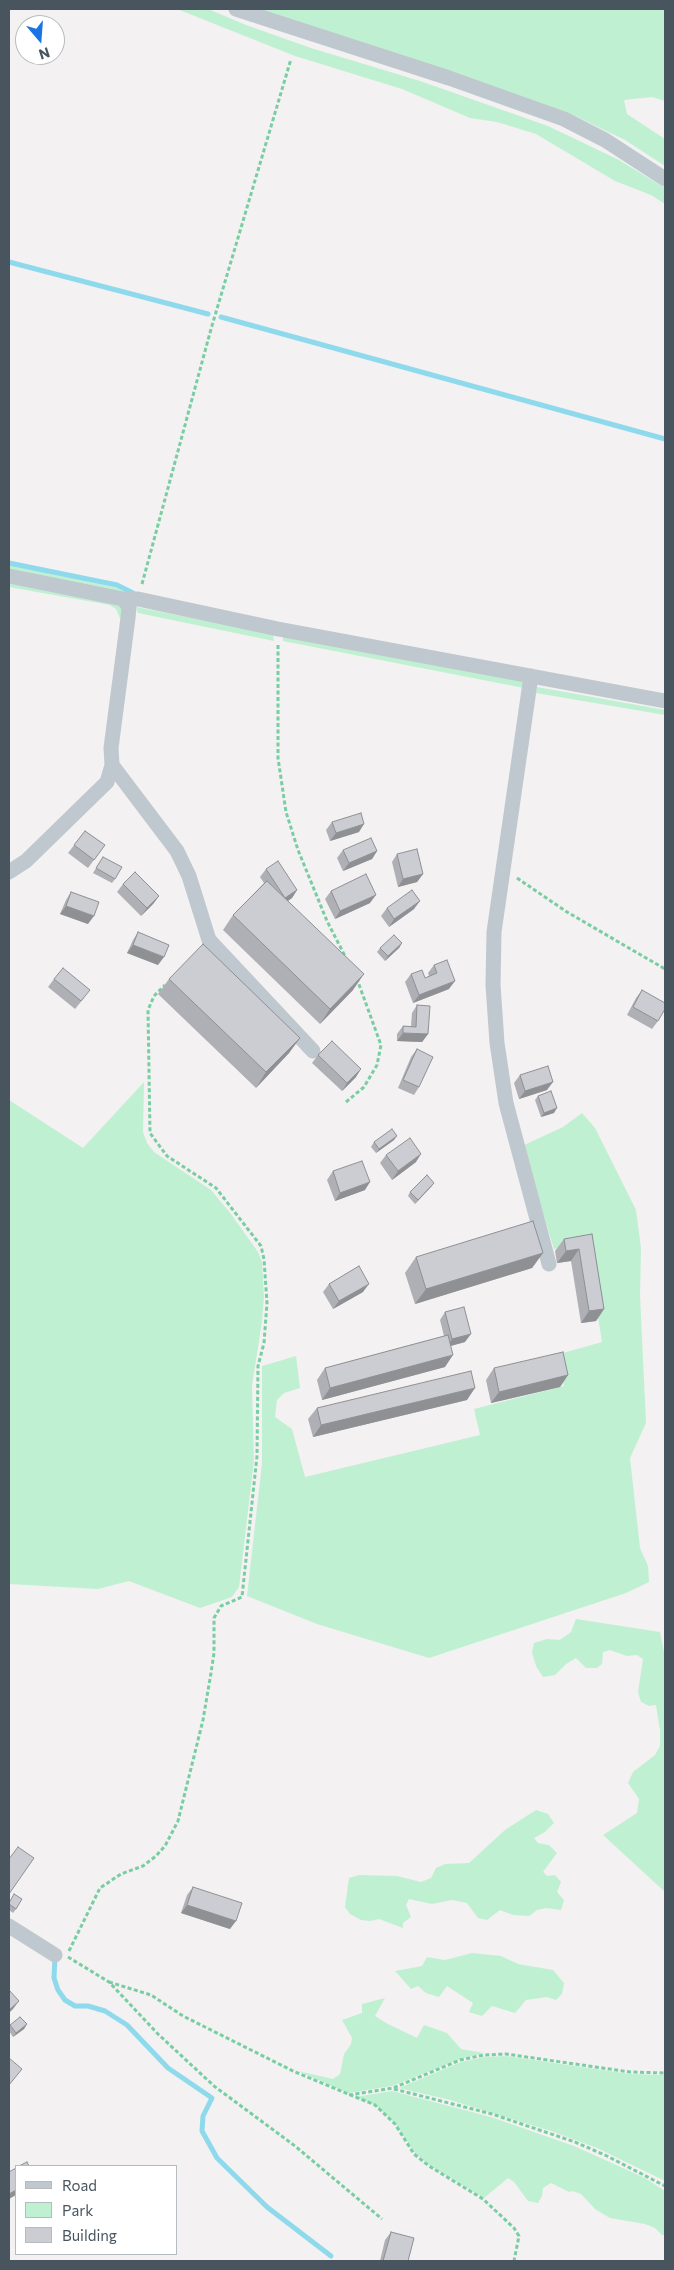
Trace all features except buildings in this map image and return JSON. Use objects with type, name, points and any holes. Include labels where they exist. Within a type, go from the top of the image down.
[{"type":"street","points":[[236,9],[449,78],[564,118],[605,140],[665,179]]},
{"type":"street","points":[[9,576],[278,629],[665,701]]},
{"type":"street","points":[[9,872],[26,861],[107,782],[112,765],[111,748],[129,607],[123,599]]},
{"type":"street","points":[[531,676],[494,932],[493,985],[498,1050],[506,1103],[549,1264]]},
{"type":"street","points":[[112,765],[177,851],[188,876],[209,940],[312,1051]]},
{"type":"street","points":[[9,1926],[60,1956]]},
{"type":"path","points":[[138,600],[211,329],[291,59]]},
{"type":"path","points":[[278,629],[278,758],[286,812],[298,850],[327,921],[349,964]]},
{"type":"path","points":[[502,869],[567,912],[665,970]]},
{"type":"path","points":[[346,1102],[364,1087],[377,1065],[381,1045],[353,972]]},
{"type":"path","points":[[168,982],[154,996],[148,1010],[150,1134],[167,1156],[216,1188],[260,1246],[264,1259],[267,1286],[266,1326],[258,1366],[257,1456],[242,1597],[221,1606],[214,1618],[214,1653],[203,1720],[182,1811],[173,1834],[156,1856],[143,1866],[121,1874],[100,1888],[60,1956],[109,1982],[151,1995],[182,2016],[295,2072],[374,2105],[395,2124],[414,2154],[429,2166],[483,2199],[503,2216],[520,2236],[514,2261]]},
{"type":"path","points":[[109,1982],[158,2034],[214,2086],[295,2146],[382,2219]]},
{"type":"path","points":[[348,2095],[392,2088],[460,2060],[484,2055],[506,2054],[630,2072],[665,2073]]},
{"type":"path","points":[[392,2088],[492,2114],[575,2142],[665,2186]]},
{"type":"green space","points":[[177,9],[208,9],[246,25],[311,48],[420,81],[548,126],[619,160],[665,188],[665,204],[651,195],[615,181],[536,134],[497,122],[470,118],[402,89],[295,56]]},
{"type":"green space","points":[[252,9],[665,9],[665,101],[652,97],[624,100],[627,114],[665,139],[665,166],[625,140],[573,115],[483,83]]},
{"type":"green space","points":[[9,565],[118,588],[132,595],[9,572]]},
{"type":"green space","points":[[9,581],[116,602],[121,608],[123,625],[116,609],[110,605],[9,587]]},
{"type":"green space","points":[[136,607],[273,634],[274,641],[138,613]]},
{"type":"green space","points":[[283,635],[526,682],[524,688],[283,641]]},
{"type":"green space","points":[[537,687],[665,710],[665,715],[536,693]]},
{"type":"green space","points":[[144,1082],[143,1132],[147,1143],[154,1152],[211,1190],[258,1252],[262,1262],[264,1297],[252,1386],[254,1460],[239,1587],[232,1597],[200,1608],[129,1581],[98,1589],[9,1584],[9,1100],[83,1148]]},
{"type":"green space","points":[[582,1113],[595,1128],[636,1210],[641,1248],[640,1295],[646,1423],[630,1458],[640,1548],[648,1566],[649,1582],[626,1593],[429,1658],[317,1624],[247,1596],[262,1463],[262,1366],[296,1356],[300,1388],[284,1393],[277,1400],[275,1417],[292,1429],[305,1477],[480,1435],[474,1409],[564,1386],[556,1355],[602,1342],[586,1244],[554,1249],[522,1146],[563,1127]]},
{"type":"green space","points":[[576,1619],[660,1632],[665,1657],[665,1892],[603,1835],[637,1813],[639,1799],[628,1783],[633,1772],[655,1755],[660,1746],[660,1730],[656,1705],[649,1706],[641,1702],[638,1692],[643,1659],[637,1655],[627,1656],[610,1650],[603,1652],[602,1664],[597,1668],[586,1668],[576,1658],[566,1664],[555,1675],[543,1677],[536,1666],[532,1652],[534,1643],[547,1639],[560,1640],[571,1632]]},
{"type":"green space","points":[[536,1810],[548,1814],[554,1823],[545,1832],[534,1838],[538,1843],[549,1845],[557,1853],[543,1872],[547,1876],[555,1875],[561,1882],[557,1892],[564,1900],[561,1910],[546,1908],[537,1910],[529,1916],[513,1915],[500,1910],[487,1920],[478,1918],[467,1903],[452,1900],[432,1904],[409,1899],[406,1905],[411,1917],[403,1923],[403,1928],[379,1919],[361,1920],[350,1914],[345,1907],[349,1878],[359,1875],[397,1876],[421,1882],[431,1878],[436,1868],[445,1864],[469,1863],[505,1830]]},
{"type":"green space","points":[[472,1953],[501,1956],[518,1964],[553,1970],[564,1983],[562,1994],[556,2000],[547,1997],[526,2000],[515,2013],[492,2006],[482,2016],[469,2012],[473,2003],[447,1986],[439,1997],[426,1993],[418,1986],[411,1989],[395,1971],[422,1966],[427,1957],[445,1960]]},
{"type":"green space","points":[[385,1998],[375,2016],[386,2023],[417,2038],[424,2025],[447,2033],[461,2049],[484,2053],[460,2059],[392,2086],[348,2093],[298,2071],[333,2079],[340,2074],[344,2054],[351,2044],[352,2038],[342,2020],[362,2013],[362,2004]]},
{"type":"green space","points":[[506,2056],[630,2074],[665,2075],[665,2181],[597,2148],[551,2131],[450,2100],[399,2088],[461,2062],[484,2057]]},
{"type":"green space","points":[[392,2091],[491,2117],[574,2146],[645,2178],[665,2191],[665,2235],[645,2224],[610,2218],[595,2209],[581,2194],[573,2191],[569,2192],[551,2183],[543,2188],[542,2196],[538,2203],[528,2201],[514,2182],[508,2178],[484,2198],[429,2165],[415,2153],[395,2123],[375,2105],[355,2097]]},
{"type":"waterway","points":[[9,262],[208,314]]},
{"type":"waterway","points":[[221,317],[665,439]]},
{"type":"waterway","points":[[9,563],[117,585],[133,593]]},
{"type":"waterway","points":[[55,1957],[54,1978],[58,1990],[65,2000],[75,2006],[88,2006],[105,2011],[127,2025],[168,2068],[212,2098],[203,2116],[202,2131],[217,2158],[267,2207],[331,2256]]}]
